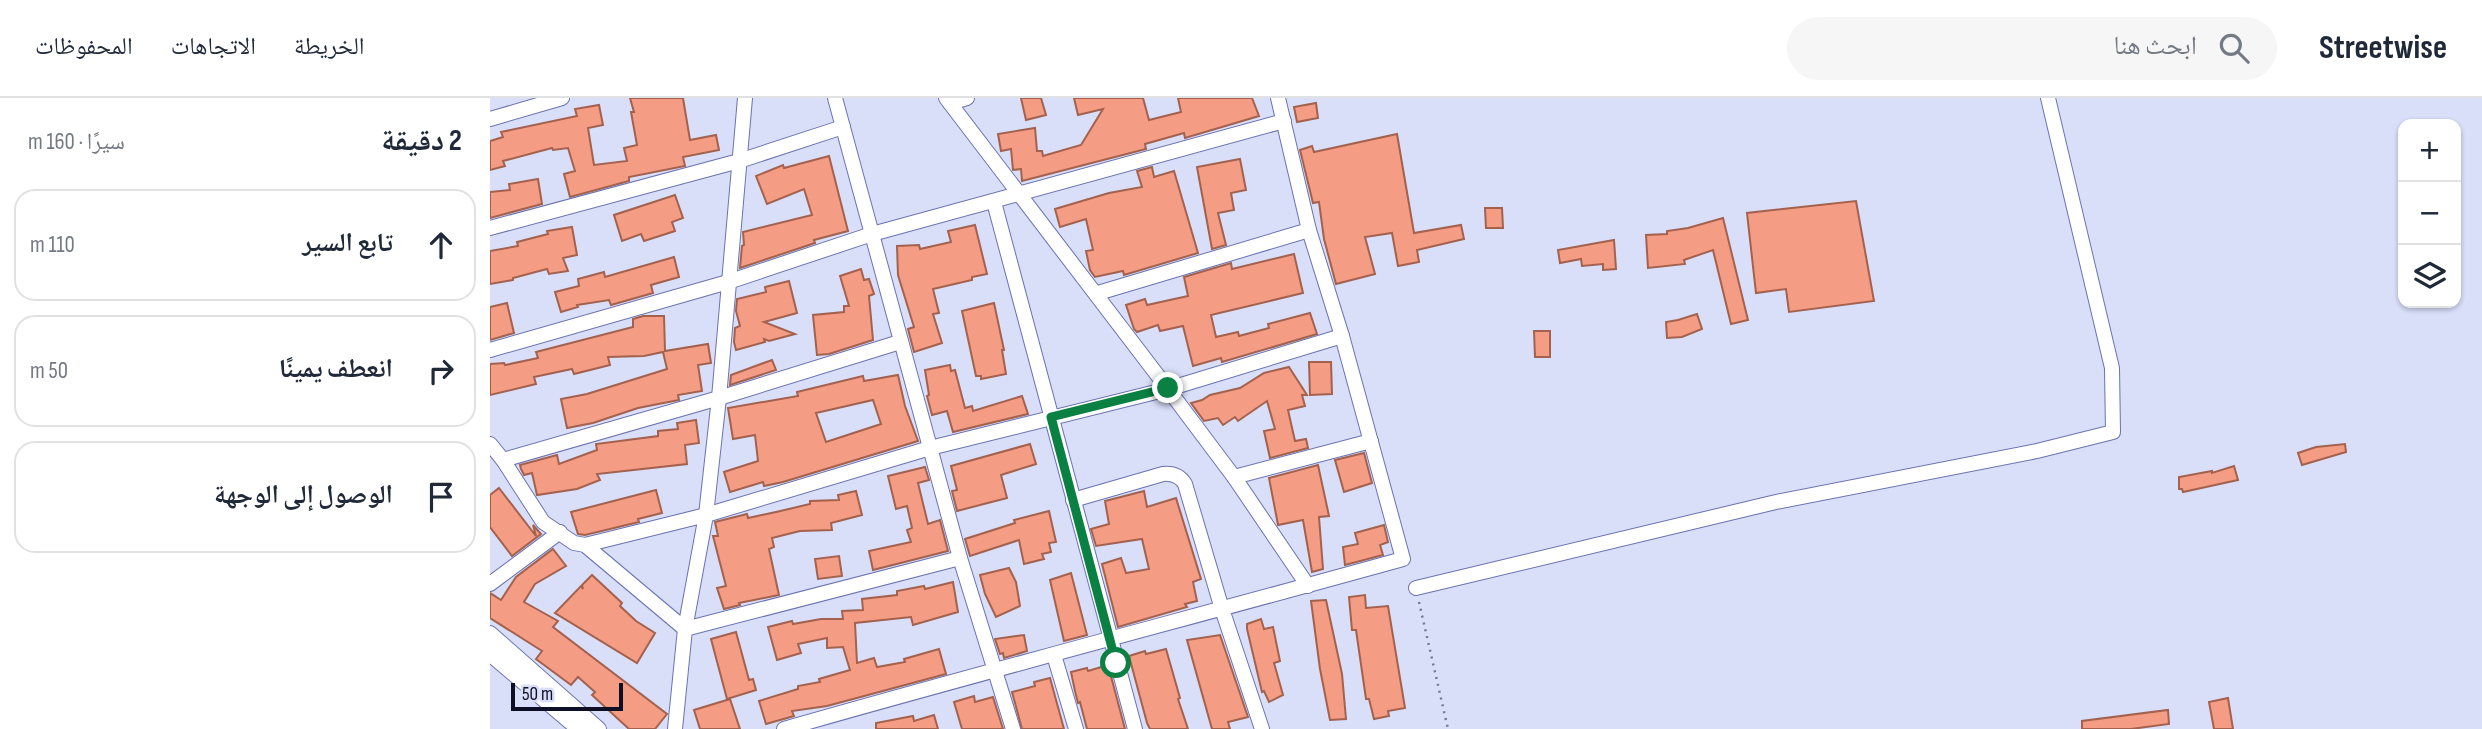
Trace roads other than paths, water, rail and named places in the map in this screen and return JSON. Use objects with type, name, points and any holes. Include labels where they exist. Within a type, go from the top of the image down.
[{"type":"main road","points":[[490,651],[582,729]]},
{"type":"street","points":[[490,119],[562,98]]},
{"type":"street","points":[[675,729],[685,629],[706,515],[719,398],[745,98]]},
{"type":"street","points":[[835,98],[960,558],[1013,729]]},
{"type":"street","points":[[948,100],[967,98]]},
{"type":"street","points":[[784,729],[993,669],[1054,655],[1404,559],[1342,336],[1309,230],[1278,98]]},
{"type":"street","points":[[1416,588],[1776,502],[2037,451],[2113,432],[2112,368],[2048,98]]},
{"type":"street","points":[[948,100],[1098,293],[1234,477],[1308,586]]},
{"type":"street","points":[[490,350],[728,282],[872,234],[1284,121]]},
{"type":"street","points":[[490,228],[739,161],[843,127]]},
{"type":"street","points":[[994,202],[1135,729]]},
{"type":"street","points":[[1098,293],[1309,230]]},
{"type":"street","points":[[490,444],[543,522],[574,543],[585,545],[706,515],[930,448],[1168,388],[1342,336]]},
{"type":"street","points":[[503,460],[719,398],[900,342]]},
{"type":"street","points":[[1234,477],[1371,441]]},
{"type":"street","points":[[1073,500],[1163,474],[1178,476],[1185,484],[1222,610],[1262,729]]},
{"type":"street","points":[[490,583],[560,532]]},
{"type":"street","points":[[585,545],[685,629]]},
{"type":"street","points":[[685,629],[960,558]]},
{"type":"street","points":[[490,634],[598,729]]},
{"type":"street","points":[[1054,655],[1076,729]]}]
